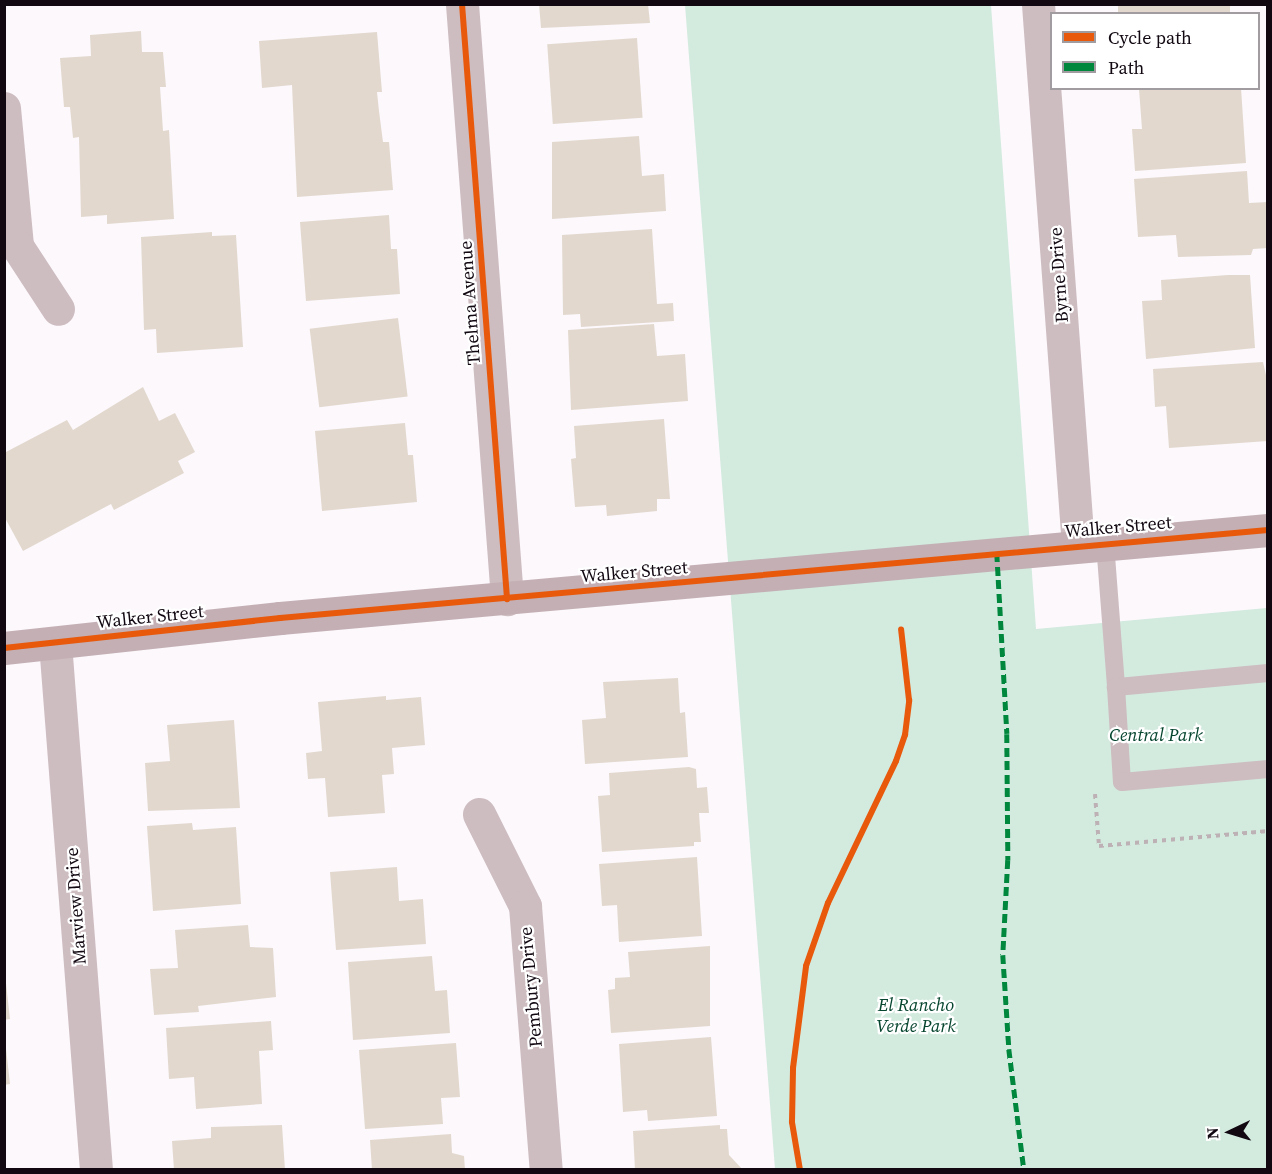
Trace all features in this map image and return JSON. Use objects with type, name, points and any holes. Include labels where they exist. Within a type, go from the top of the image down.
[{"type":"main road","name":"Walker Street","points":[[4,648],[507,599],[1268,530]]},
{"type":"street","name":"Thelma Avenue","points":[[462,4],[507,599]]},
{"type":"street","name":"Byrne Drive","points":[[1038,4],[1091,545]]},
{"type":"street","points":[[4,108],[17,246],[58,309]]},
{"type":"street","name":"Marview Drive","points":[[55,643],[96,1170]]},
{"type":"street","name":"Pembury Drive","points":[[479,814],[525,906],[546,1170]]},
{"type":"lane","points":[[1091,545],[1116,687],[1122,782],[1268,769]]},
{"type":"lane","points":[[1116,687],[1268,673]]},
{"type":"green space","name":"El Rancho Verde Park","points":[[685,5],[991,5],[1036,629],[1267,608],[1267,1169],[775,1169]]},
{"type":"building","points":[[539,4],[648,4],[650,23],[541,28]]},
{"type":"building","points":[[1118,4],[1230,4],[1230,12],[1118,12]]},
{"type":"building","points":[[141,31],[142,52],[163,52],[166,87],[160,87],[163,131],[169,130],[174,219],[107,224],[107,215],[81,217],[79,137],[73,138],[70,107],[64,107],[60,58],[91,56],[90,35]]},
{"type":"building","points":[[377,32],[382,92],[377,92],[383,142],[389,142],[393,190],[297,197],[292,85],[262,88],[259,41]]},
{"type":"building","points":[[637,38],[643,118],[553,124],[547,44]]},
{"type":"building","points":[[1139,90],[1241,90],[1246,163],[1135,171],[1132,129],[1142,129]]},
{"type":"building","points":[[639,136],[642,176],[664,174],[666,211],[552,219],[552,142]]},
{"type":"building","points":[[1247,171],[1249,203],[1268,202],[1268,248],[1253,249],[1251,255],[1178,257],[1176,235],[1138,237],[1134,179]]},
{"type":"building","points":[[389,215],[391,249],[397,249],[400,294],[306,301],[300,222]]},
{"type":"building","points":[[652,229],[657,304],[673,303],[674,321],[581,327],[580,314],[563,315],[562,235]]},
{"type":"building","points":[[212,232],[212,236],[236,235],[243,347],[157,353],[156,329],[144,330],[141,237]]},
{"type":"building","points":[[1250,275],[1255,348],[1146,359],[1142,301],[1162,300],[1161,280]]},
{"type":"building","points":[[398,318],[408,396],[319,407],[310,329]]},
{"type":"building","points":[[654,324],[657,356],[685,354],[688,401],[571,410],[568,330]]},
{"type":"building","points":[[1263,362],[1268,384],[1268,441],[1169,448],[1166,406],[1155,407],[1153,369]]},
{"type":"building","points":[[143,387],[159,421],[175,413],[195,452],[178,461],[184,473],[114,510],[111,504],[23,551],[4,516],[4,453],[67,420],[73,430]]},
{"type":"building","points":[[664,419],[670,499],[657,499],[657,511],[607,516],[606,505],[575,507],[571,459],[576,458],[574,426]]},
{"type":"building","points":[[405,423],[408,455],[413,455],[417,502],[322,511],[315,431]]},
{"type":"building","points":[[678,678],[680,713],[685,712],[688,757],[585,764],[582,720],[606,718],[603,682]]},
{"type":"building","points":[[386,696],[386,700],[421,697],[425,745],[392,748],[394,774],[382,775],[385,813],[328,817],[325,778],[308,779],[306,753],[322,751],[318,702]]},
{"type":"building","points":[[234,720],[240,808],[148,811],[145,763],[170,761],[167,725]]},
{"type":"building","points":[[689,767],[696,769],[697,788],[707,787],[709,813],[699,813],[701,842],[694,842],[694,846],[602,852],[598,796],[610,795],[609,773]]},
{"type":"building","points":[[192,823],[193,830],[236,827],[241,904],[153,911],[147,826]]},
{"type":"building","points":[[697,857],[702,936],[619,942],[617,905],[602,906],[599,864]]},
{"type":"building","points":[[397,867],[399,901],[423,899],[426,944],[336,950],[330,872]]},
{"type":"building","points":[[248,925],[250,947],[273,948],[276,997],[198,1006],[199,1012],[154,1015],[150,969],[178,968],[175,930]]},
{"type":"building","points":[[710,946],[710,1026],[611,1033],[608,990],[615,989],[615,978],[630,977],[628,952]]},
{"type":"building","points":[[432,956],[435,991],[447,990],[450,1033],[353,1040],[348,962]]},
{"type":"building","points":[[4,965],[10,1019],[4,1020]]},
{"type":"building","points":[[271,1021],[273,1050],[259,1051],[262,1104],[196,1109],[194,1077],[169,1079],[166,1028]]},
{"type":"building","points":[[4,1031],[10,1084],[4,1085]]},
{"type":"building","points":[[711,1037],[717,1116],[648,1121],[647,1110],[623,1112],[619,1044]]},
{"type":"building","points":[[456,1043],[460,1097],[441,1098],[443,1124],[365,1129],[359,1050]]},
{"type":"building","points":[[282,1125],[285,1170],[174,1170],[172,1141],[211,1138],[211,1127]]},
{"type":"building","points":[[720,1125],[720,1129],[727,1129],[729,1155],[743,1170],[635,1170],[633,1131]]},
{"type":"building","points":[[451,1134],[452,1153],[464,1156],[465,1170],[372,1170],[370,1140]]},
{"type":"marked path","points":[[997,553],[1007,734],[1008,860],[1003,955],[1009,1049],[1024,1170]]},
{"type":"cycle path","points":[[462,4],[507,599]]},
{"type":"cycle path","points":[[4,648],[280,618],[1268,530]]},
{"type":"cycle path","points":[[800,1170],[792,1122],[793,1068],[806,966],[828,903],[896,761],[905,735],[909,700],[901,629]]},
{"type":"park label","name":"Central Park","points":[[1156,735]]}]
